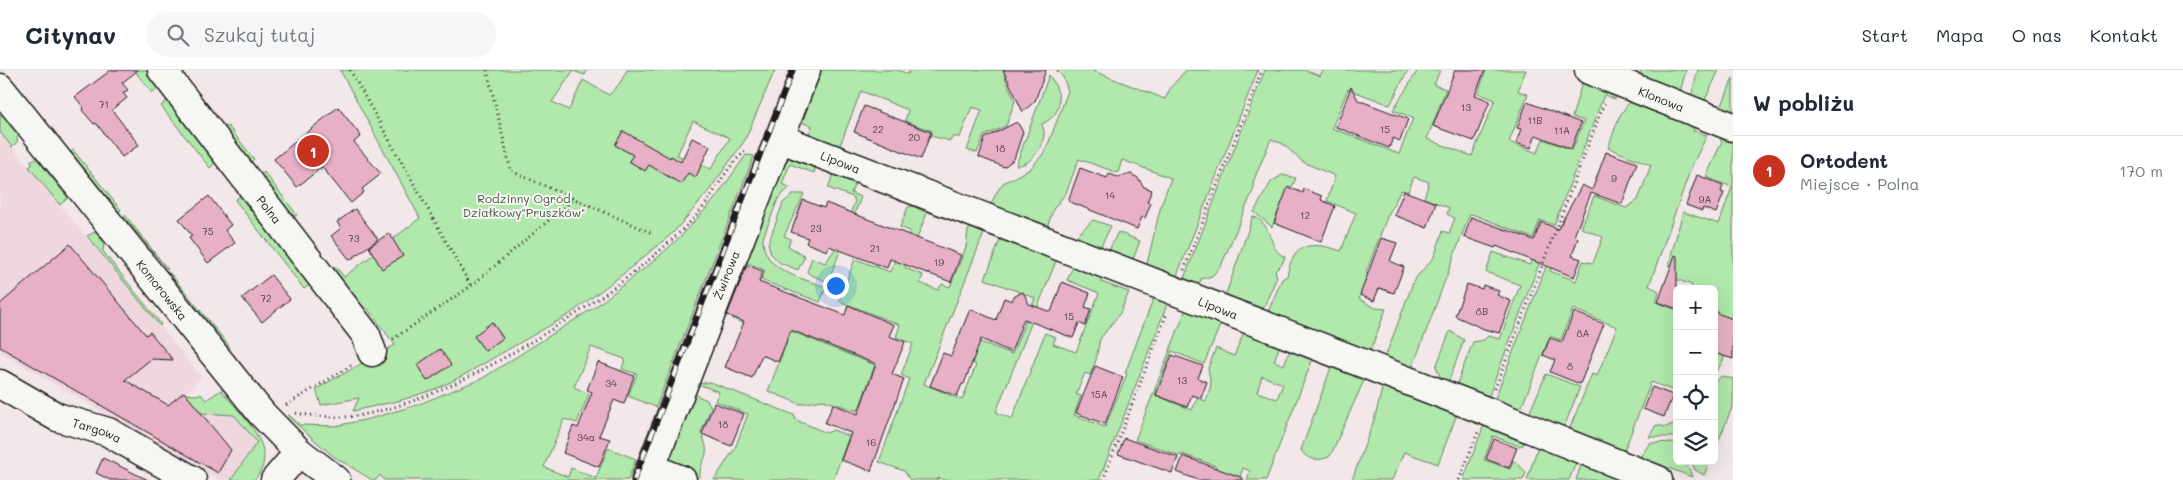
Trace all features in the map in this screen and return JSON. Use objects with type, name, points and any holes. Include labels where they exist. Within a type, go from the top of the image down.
[{"type":"street","name":"Polna","points":[[162,70],[366,335],[379,348]]},
{"type":"street","name":"Żwirowa","points":[[648,474],[806,70]]},
{"type":"street","name":"Klonowa","points":[[1601,75],[1733,127]]},
{"type":"street","name":"Komorowska","points":[[0,88],[262,414],[299,452],[336,480]]},
{"type":"street","name":"Lipowa","points":[[777,144],[1486,411],[1658,480]]},
{"type":"street","name":"Targowa","points":[[0,384],[57,417],[108,432],[192,480]]},
{"type":"street","points":[[275,480],[299,452]]},
{"type":"street","points":[[648,474],[682,480]]},
{"type":"path","points":[[350,70],[471,286]]},
{"type":"path","points":[[487,70],[511,171],[652,233]]},
{"type":"path","points":[[1459,480],[1486,411],[1601,75]]},
{"type":"path","points":[[294,413],[328,418],[366,414],[414,401],[467,379],[599,300],[695,218],[744,153],[754,148],[777,144]]},
{"type":"path","points":[[285,406],[379,348],[471,286],[574,199]]},
{"type":"shaded area","points":[[788,70],[799,70],[640,480],[628,480]]},
{"type":"shaded area","points":[[0,132],[202,377],[185,394],[201,413],[234,415],[257,443],[231,480],[218,480],[0,352]]},
{"type":"green space","points":[[134,70],[151,70],[160,87],[152,93]]},
{"type":"green space","name":"Rodzinny Ogród Działkowy\"Pruszków\"","points":[[340,70],[587,70],[585,75],[573,71],[552,102],[569,110],[583,80],[609,95],[620,83],[627,70],[775,70],[745,140],[708,192],[674,232],[570,314],[438,388],[402,400],[353,411],[359,398],[321,405],[316,389],[395,345],[367,308],[364,310],[333,270],[336,267],[344,277],[420,218]],"holes":[[[693,121],[730,138],[711,169],[677,155]]]},
{"type":"green space","points":[[820,70],[898,70],[908,74],[910,70],[1006,70],[1004,75],[1015,101],[1006,126],[984,136],[977,153],[967,150],[982,110],[972,107],[960,137],[953,137],[950,141],[931,136],[932,131],[905,121],[908,110],[861,91],[839,148],[808,136],[812,126],[801,122]]},
{"type":"green space","points":[[1056,70],[1091,70],[1165,99],[1171,87],[1186,70],[1258,70],[1176,278],[1183,281],[1265,70],[1305,70],[1320,76],[1323,70],[1408,70],[1390,105],[1348,89],[1332,128],[1399,154],[1413,118],[1393,110],[1418,70],[1440,70],[1434,85],[1446,89],[1427,139],[1472,156],[1495,100],[1478,93],[1486,70],[1526,70],[1518,91],[1528,94],[1509,142],[1537,153],[1543,139],[1572,150],[1584,121],[1572,117],[1583,79],[1588,77],[1615,88],[1617,93],[1615,99],[1604,95],[1554,225],[1540,220],[1533,238],[1472,214],[1469,216],[1412,369],[1389,360],[1386,355],[1414,280],[1434,257],[1443,231],[1449,233],[1455,218],[1447,214],[1449,208],[1424,198],[1429,182],[1414,177],[1408,192],[1401,190],[1387,217],[1366,273],[1368,274],[1359,299],[1375,308],[1386,309],[1371,349],[1365,351],[1363,357],[1266,319],[1282,279],[1287,276],[1294,256],[1305,247],[1313,246],[1341,251],[1356,213],[1327,201],[1335,176],[1303,162],[1283,144],[1271,139],[1253,182],[1254,188],[1221,266],[1212,276],[1201,279],[1197,292],[1145,272],[1161,205],[1171,178],[1122,160],[1118,173],[1079,159],[1066,193],[1054,208],[1047,227],[1058,232],[1055,237],[986,210],[987,206],[990,207],[1003,183],[1030,169],[1043,154],[1049,142],[1068,91],[1063,77]]},
{"type":"green space","points":[[1640,70],[1686,70],[1680,92],[1641,77]]},
{"type":"green space","points":[[1698,70],[1719,70],[1704,102],[1691,97]]},
{"type":"green space","points":[[1049,75],[1059,96],[1058,108],[1055,114],[1042,124],[1044,135],[1038,151],[1026,163],[1016,165]]},
{"type":"green space","points":[[1733,78],[1733,119],[1721,108]]},
{"type":"green space","points":[[169,99],[217,161],[210,168],[161,106]]},
{"type":"green space","points":[[1630,101],[1697,119],[1693,131],[1707,135],[1691,168],[1649,286],[1659,291],[1656,302],[1673,308],[1673,390],[1651,382],[1624,451],[1569,430],[1592,374],[1597,376],[1617,327],[1573,309],[1561,340],[1550,336],[1520,411],[1494,401],[1553,249],[1557,250],[1550,271],[1576,281],[1583,261],[1593,263],[1603,237],[1581,228],[1594,196],[1626,208],[1638,200],[1651,165],[1608,148],[1619,117]]},
{"type":"green space","points":[[0,114],[18,135],[17,142],[12,147],[0,132]]},
{"type":"green space","points":[[228,126],[254,159],[251,162],[224,128]]},
{"type":"green space","points":[[1721,136],[1733,137],[1733,320],[1725,356],[1718,368],[1718,285],[1692,285],[1670,277],[1672,271],[1669,263],[1683,212],[1719,224],[1732,187],[1706,177],[1722,141],[1720,140]]},
{"type":"green space","points":[[73,150],[121,210],[119,212],[71,152]]},
{"type":"green space","points":[[746,155],[754,156],[656,407],[628,396],[637,374],[622,369],[625,359],[591,347],[574,387],[589,394],[577,423],[564,419],[544,467],[568,477],[571,468],[596,478],[608,448],[636,459],[628,480],[384,480],[380,475],[376,480],[372,480],[333,456],[287,416],[289,415],[300,425],[335,426],[369,419],[417,405],[483,378],[595,307],[655,260],[682,235],[714,200]]},
{"type":"green space","points":[[789,158],[815,168],[814,173],[790,164],[782,184],[790,187],[778,199],[763,238],[764,249],[776,266],[785,272],[826,287],[820,302],[761,280],[765,270],[745,262],[786,160]]},
{"type":"green space","points":[[37,159],[68,198],[60,205],[29,167],[32,165],[31,160]]},
{"type":"green space","points":[[264,172],[297,215],[293,217],[260,175]]},
{"type":"green space","points":[[833,175],[855,183],[851,193],[861,197],[828,282],[807,272],[812,258],[825,263],[839,244],[855,201],[853,197],[828,188]]},
{"type":"green space","points":[[1282,175],[1296,178],[1292,187],[1289,186],[1272,227],[1254,212],[1271,182]]},
{"type":"green space","points":[[242,194],[311,284],[304,289],[235,200]]},
{"type":"green space","points":[[794,194],[804,194],[784,236],[791,239],[788,246],[805,256],[798,270],[780,263],[771,254],[768,244],[783,203]]},
{"type":"green space","points":[[913,206],[927,213],[905,268],[923,275],[920,283],[938,290],[942,284],[950,287],[966,247],[968,230],[972,228],[984,233],[924,384],[962,400],[976,365],[961,358],[962,335],[1012,354],[1035,298],[985,279],[1002,235],[1058,256],[996,412],[1012,419],[1045,333],[1056,337],[1053,344],[1076,352],[1099,293],[1067,280],[1073,267],[1071,266],[1073,262],[1103,277],[1101,282],[1129,292],[1120,313],[1100,339],[1096,360],[1090,375],[1085,373],[1076,394],[1081,396],[1074,415],[1105,427],[1127,374],[1125,373],[1154,297],[1168,302],[1099,480],[945,480],[938,478],[937,480],[910,480],[904,471],[879,462],[909,379],[901,375],[913,344],[896,337],[900,325],[839,301],[855,259],[890,272],[902,243],[905,244],[910,231],[900,227],[908,207]]},
{"type":"green space","points":[[125,215],[168,270],[123,216]]},
{"type":"green space","points":[[1253,216],[1265,226],[1275,248],[1285,257],[1282,264],[1275,271],[1277,277],[1262,311],[1224,300]]},
{"type":"green space","points":[[1093,220],[1111,226],[1101,249],[1073,239]]},
{"type":"green space","points":[[95,232],[104,243],[103,251],[161,324],[160,326],[87,236]]},
{"type":"green space","points":[[1118,232],[1140,241],[1132,262],[1108,252]]},
{"type":"green space","points":[[1539,242],[1546,245],[1488,398],[1493,400],[1456,386],[1473,342],[1484,340],[1488,336],[1500,339],[1520,285],[1486,272],[1493,252],[1530,265]]},
{"type":"green space","points":[[169,274],[230,347],[229,349]]},
{"type":"green space","points":[[736,309],[875,365],[858,411],[823,400],[800,404],[768,391],[787,342],[733,319]]},
{"type":"green space","points":[[1186,309],[1221,323],[1204,364],[1172,351],[1155,395],[1192,410],[1197,398],[1206,401],[1211,385],[1208,368],[1216,348],[1234,356],[1244,332],[1241,330],[1244,324],[1322,355],[1323,362],[1313,358],[1266,480],[1247,480],[1250,471],[1243,468],[1239,480],[1212,480],[1216,466],[1135,440]],"holes":[[[1280,345],[1290,349],[1284,365],[1274,361]],[[1262,376],[1283,384],[1277,399],[1257,392]]]},
{"type":"green space","points":[[1450,331],[1464,340],[1448,383],[1442,380],[1436,367]]},
{"type":"green space","points":[[1332,365],[1365,378],[1329,457],[1314,459],[1306,456],[1301,450]]},
{"type":"green space","points":[[1546,374],[1580,387],[1564,427],[1529,414]]},
{"type":"green space","points":[[1722,376],[1733,379],[1733,405],[1718,442],[1718,420],[1718,379]]},
{"type":"green space","points":[[710,382],[794,415],[796,420],[827,433],[833,430],[849,436],[833,480],[714,480],[735,448],[748,414],[715,401],[719,392],[698,384]]},
{"type":"green space","points":[[1383,385],[1457,414],[1438,464],[1404,452],[1392,480],[1352,480],[1375,417]]},
{"type":"green space","points":[[221,390],[256,433],[261,445],[264,457],[262,469],[254,480],[231,480],[257,442],[234,415],[201,413],[185,394],[201,394],[206,400]]},
{"type":"green space","points":[[689,392],[707,400],[711,407],[701,433],[705,441],[706,453],[700,470],[700,476],[696,478],[667,465]]},
{"type":"green space","points":[[1480,416],[1524,440],[1523,445],[1519,446],[1493,436],[1484,460],[1510,469],[1513,460],[1526,472],[1523,480],[1463,480],[1484,425],[1477,422]]},
{"type":"green space","points":[[1673,424],[1673,437],[1649,437],[1656,425],[1666,427]]},
{"type":"green space","points":[[1673,442],[1673,465],[1688,465],[1692,477],[1640,457],[1650,443]]},
{"type":"green space","points":[[1538,446],[1577,460],[1569,480],[1527,480]]},
{"type":"green space","points":[[1582,462],[1610,473],[1615,480],[1576,480]]},
{"type":"green space","points":[[1693,465],[1708,465],[1704,475],[1695,470]]},
{"type":"building","points":[[111,70],[138,70],[122,83],[128,90],[123,93],[127,98],[112,110],[139,145],[122,157],[96,123],[94,124],[82,110],[84,108],[75,97]]},
{"type":"building","points":[[1003,70],[1046,70],[1035,101],[1023,112]]},
{"type":"building","points":[[1455,70],[1485,70],[1475,95],[1490,101],[1474,141],[1433,126]]},
{"type":"building","points":[[1351,87],[1358,100],[1408,119],[1400,141],[1393,138],[1389,148],[1336,127]]},
{"type":"building","points":[[1527,102],[1581,123],[1571,149],[1536,135],[1531,148],[1516,143],[1521,129],[1517,128]]},
{"type":"building","points":[[864,106],[931,132],[921,159],[854,132]]},
{"type":"building","points":[[338,107],[361,136],[354,142],[381,174],[362,189],[364,192],[351,203],[322,167],[297,187],[274,159]]},
{"type":"building","points":[[1017,122],[1023,132],[1014,159],[1004,167],[979,157],[985,138]]},
{"type":"building","points":[[623,131],[670,158],[671,156],[681,162],[692,138],[710,146],[696,177],[688,173],[681,184],[649,165],[645,171],[629,161],[633,155],[615,145]]},
{"type":"building","points":[[1606,152],[1637,163],[1622,204],[1591,193],[1574,236],[1578,238],[1572,256],[1581,259],[1574,277],[1496,246],[1495,248],[1464,237],[1471,217],[1534,240],[1541,222],[1558,229],[1582,185],[1592,190]]},
{"type":"building","points":[[1080,168],[1107,178],[1109,174],[1118,177],[1131,174],[1138,178],[1144,187],[1152,190],[1147,202],[1151,203],[1145,218],[1142,217],[1137,229],[1068,201]]},
{"type":"building","points":[[1697,175],[1723,185],[1721,192],[1724,193],[1716,213],[1703,208],[1702,211],[1686,205]]},
{"type":"building","points":[[1288,187],[1303,193],[1304,189],[1322,196],[1321,200],[1335,206],[1321,242],[1274,223]]},
{"type":"building","points":[[1404,191],[1436,203],[1427,228],[1394,215]]},
{"type":"building","points":[[209,196],[231,225],[225,230],[235,243],[208,263],[189,238],[192,236],[179,219]]},
{"type":"building","points":[[803,200],[824,208],[826,203],[961,255],[951,282],[890,259],[887,268],[829,246],[827,251],[806,243],[808,238],[791,232]]},
{"type":"building","points":[[355,209],[378,239],[350,260],[331,236],[341,228],[337,222]]},
{"type":"building","points":[[389,233],[403,256],[382,269],[369,247]]},
{"type":"building","points":[[1381,238],[1397,243],[1390,261],[1404,267],[1394,293],[1379,288],[1374,301],[1360,295]]},
{"type":"building","points":[[70,244],[146,335],[150,332],[173,360],[151,359],[125,380],[168,405],[184,392],[231,450],[218,473],[0,347],[0,304]]},
{"type":"building","points":[[1675,255],[1677,256],[1677,285],[1673,285],[1673,308],[1658,302]]},
{"type":"building","points":[[747,265],[763,271],[759,282],[845,315],[848,305],[894,325],[889,336],[905,342],[892,374],[904,379],[871,471],[841,460],[851,433],[825,423],[833,404],[858,414],[876,364],[791,330],[778,362],[762,355],[752,378],[725,367],[744,322],[727,315]]},
{"type":"building","points":[[271,275],[290,299],[262,322],[242,298]]},
{"type":"building","points":[[1062,282],[1090,293],[1085,307],[1091,309],[1085,326],[1079,323],[1073,338],[1024,319],[1011,352],[981,339],[964,384],[962,384],[957,396],[930,386],[943,353],[951,356],[970,309],[996,320],[1004,298],[1012,301],[1013,297],[1023,292],[1029,304],[1051,312]]},
{"type":"building","points":[[1467,284],[1482,289],[1483,285],[1499,291],[1497,295],[1511,301],[1499,333],[1484,329],[1455,316]]},
{"type":"building","points":[[1574,312],[1604,324],[1580,384],[1550,372],[1555,360],[1543,355],[1550,338],[1562,342]]},
{"type":"building","points":[[1718,313],[1733,319],[1733,359],[1718,354]]},
{"type":"building","points":[[492,322],[503,338],[485,351],[474,336]]},
{"type":"building","points":[[440,349],[451,365],[427,381],[417,365]]},
{"type":"building","points":[[1172,355],[1203,366],[1198,378],[1207,382],[1201,398],[1192,395],[1187,407],[1156,395]]},
{"type":"building","points":[[598,362],[634,376],[624,404],[614,400],[599,436],[610,439],[599,467],[563,453],[573,426],[578,428],[592,392],[587,390]]},
{"type":"building","points":[[1095,366],[1123,377],[1105,424],[1076,413]]},
{"type":"building","points":[[1652,387],[1673,395],[1664,417],[1643,409]]},
{"type":"building","points":[[714,403],[744,414],[731,446],[702,434]]},
{"type":"building","points":[[1124,438],[1178,457],[1172,473],[1118,454]]},
{"type":"building","points":[[1494,439],[1517,448],[1509,468],[1486,459]]},
{"type":"building","points":[[1183,456],[1243,478],[1243,480],[1198,480],[1177,472]]},
{"type":"building","points":[[103,458],[148,480],[110,480],[96,473]]},
{"type":"railway","points":[[634,480],[793,70]]},
{"type":"place","name":"Ortodent","points":[[313,151]]}]
